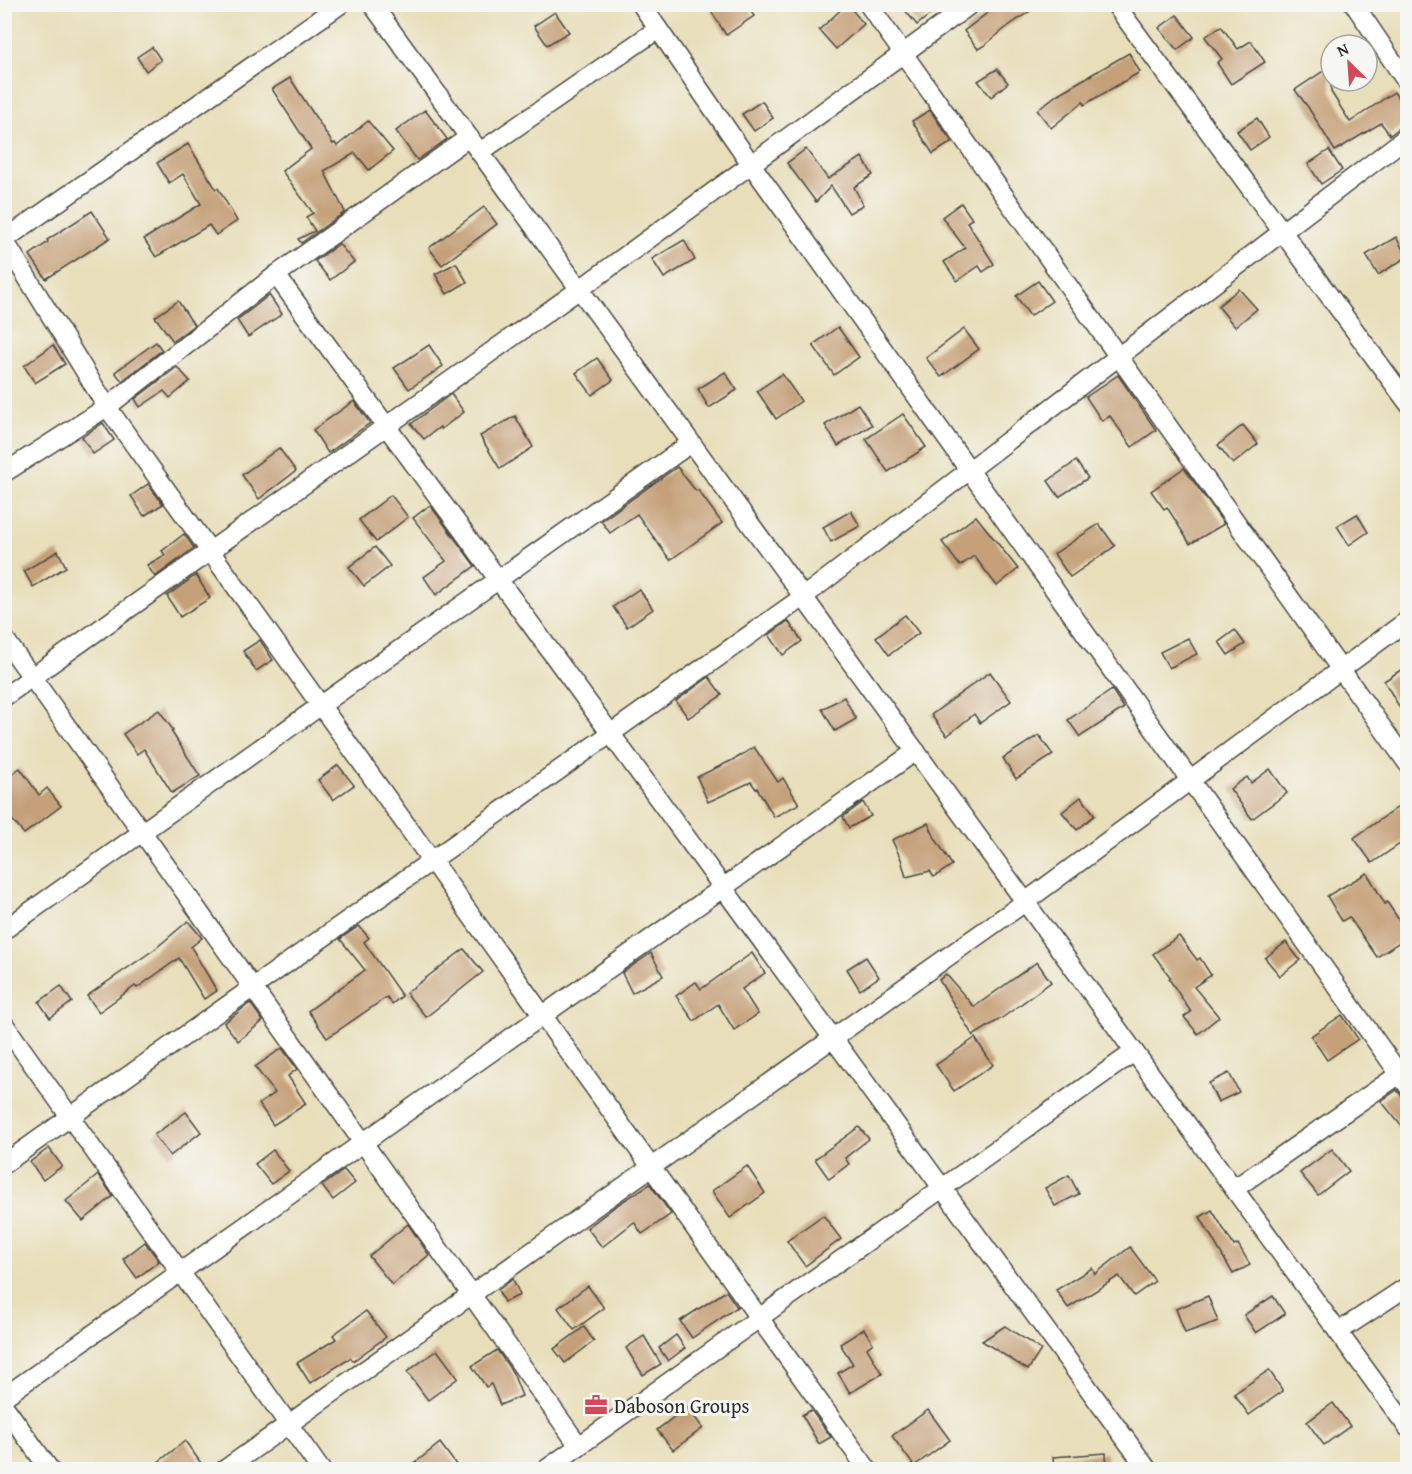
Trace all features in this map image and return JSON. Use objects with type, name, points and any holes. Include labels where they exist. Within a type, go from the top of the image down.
[{"type":"street","points":[[341,4],[4,240],[107,406],[868,1470]]},
{"type":"street","points":[[372,4],[1407,1428]]},
{"type":"street","points":[[641,4],[969,471],[1190,781],[1405,1076],[1234,1190]]},
{"type":"street","points":[[868,4],[1407,764]]},
{"type":"street","points":[[4,697],[580,290],[971,4]]},
{"type":"street","points":[[1115,4],[1407,403]]},
{"type":"street","points":[[1354,4],[1407,84]]},
{"type":"street","points":[[480,152],[658,28]]},
{"type":"street","points":[[4,1164],[803,597],[1407,136]]},
{"type":"street","points":[[4,473],[107,406],[276,275],[469,137]]},
{"type":"street","points":[[276,275],[1148,1470]]},
{"type":"street","points":[[4,930],[691,443]]},
{"type":"street","points":[[224,1470],[1025,902],[1407,620]]},
{"type":"street","points":[[4,638],[579,1446]]},
{"type":"street","points":[[4,1397],[916,752]]},
{"type":"street","points":[[4,1024],[321,1470]]},
{"type":"street","points":[[545,1470],[1134,1052]]},
{"type":"street","points":[[1338,1332],[1407,1286]]},
{"type":"street","points":[[4,1406],[50,1470]]},
{"type":"building","points":[[720,4],[746,4],[754,16],[726,35],[711,11]]},
{"type":"building","points":[[847,4],[864,24],[836,49],[819,30]]},
{"type":"building","points":[[900,4],[943,4],[917,25]]},
{"type":"building","points":[[999,4],[1040,4],[978,49],[964,31]]},
{"type":"building","points":[[555,12],[569,32],[547,45],[534,26]]},
{"type":"building","points":[[1177,15],[1194,37],[1177,50],[1159,28]]},
{"type":"building","points":[[1221,26],[1238,49],[1251,41],[1265,62],[1231,84],[1217,63],[1222,59],[1205,37]]},
{"type":"building","points":[[152,47],[161,60],[146,71],[137,57]]},
{"type":"building","points":[[1129,53],[1140,72],[1084,105],[1083,102],[1051,128],[1037,110],[1058,94]]},
{"type":"building","points":[[997,69],[1008,83],[991,97],[978,81]]},
{"type":"building","points":[[1319,74],[1319,93],[1332,93],[1350,122],[1394,92],[1407,111],[1407,124],[1390,135],[1381,123],[1335,151],[1295,90]]},
{"type":"building","points":[[290,78],[333,144],[337,146],[368,121],[393,151],[369,170],[355,153],[324,171],[345,212],[301,243],[298,239],[315,231],[306,217],[313,213],[282,171],[311,149],[272,89]]},
{"type":"building","points":[[762,101],[773,118],[754,131],[742,114]]},
{"type":"building","points":[[425,110],[447,139],[417,160],[396,131]]},
{"type":"building","points":[[930,110],[952,142],[933,154],[912,121]]},
{"type":"building","points":[[1257,118],[1269,137],[1250,150],[1237,131]]},
{"type":"building","points":[[188,144],[237,221],[216,235],[209,225],[156,257],[144,239],[201,204],[183,174],[169,183],[157,163]]},
{"type":"building","points":[[806,149],[828,179],[862,157],[873,175],[854,187],[863,205],[849,213],[831,186],[816,202],[787,163]]},
{"type":"building","points":[[1329,150],[1342,170],[1321,184],[1308,164]]},
{"type":"building","points":[[961,203],[972,219],[967,222],[994,264],[983,272],[979,266],[957,281],[944,262],[965,248],[942,217]]},
{"type":"building","points":[[484,207],[497,224],[442,265],[429,248]]},
{"type":"building","points":[[92,211],[110,238],[46,279],[30,255],[48,242],[47,240]]},
{"type":"building","points":[[1396,237],[1407,257],[1378,275],[1366,255]]},
{"type":"building","points":[[684,240],[695,260],[664,278],[652,259]]},
{"type":"building","points":[[339,244],[354,262],[330,280],[315,261]]},
{"type":"building","points":[[456,263],[467,282],[447,294],[435,274]]},
{"type":"building","points":[[1038,281],[1052,301],[1030,316],[1016,296]]},
{"type":"building","points":[[1239,289],[1257,309],[1235,327],[1218,306]]},
{"type":"building","points":[[269,295],[282,314],[248,337],[237,320]]},
{"type":"building","points":[[178,301],[194,325],[173,341],[155,317]]},
{"type":"building","points":[[838,327],[859,357],[834,375],[813,345]]},
{"type":"building","points":[[964,329],[979,349],[941,377],[926,358]]},
{"type":"building","points":[[156,342],[162,350],[122,381],[115,372]]},
{"type":"building","points":[[53,345],[65,364],[35,383],[24,366]]},
{"type":"building","points":[[429,345],[443,366],[409,389],[394,368]]},
{"type":"building","points":[[597,358],[613,380],[592,395],[576,373]]},
{"type":"building","points":[[177,367],[190,381],[170,398],[164,391],[140,407],[135,399]]},
{"type":"building","points":[[725,372],[737,390],[709,408],[698,389]]},
{"type":"building","points":[[782,374],[801,401],[776,419],[757,391]]},
{"type":"building","points":[[1118,375],[1156,430],[1132,447],[1110,416],[1102,421],[1086,397]]},
{"type":"building","points":[[451,394],[464,412],[424,439],[411,424]]},
{"type":"building","points":[[354,401],[370,423],[328,453],[313,430]]},
{"type":"building","points":[[858,404],[872,425],[838,446],[825,425]]},
{"type":"building","points":[[903,414],[926,447],[888,472],[866,439]]},
{"type":"building","points":[[515,416],[533,447],[500,469],[480,436]]},
{"type":"building","points":[[103,423],[114,440],[93,454],[82,437]]},
{"type":"building","points":[[1243,425],[1258,444],[1233,464],[1218,445]]},
{"type":"building","points":[[279,448],[296,471],[259,499],[242,475]]},
{"type":"building","points":[[1076,461],[1088,478],[1059,497],[1048,481]]},
{"type":"building","points":[[677,467],[696,491],[698,490],[722,523],[670,560],[637,514],[610,533],[601,521]]},
{"type":"building","points":[[1184,468],[1224,524],[1190,544],[1167,507],[1164,509],[1151,491]]},
{"type":"building","points":[[148,484],[163,504],[144,516],[131,496]]},
{"type":"building","points":[[391,495],[408,517],[376,542],[359,520]]},
{"type":"building","points":[[430,505],[475,566],[436,595],[424,577],[446,561],[413,518]]},
{"type":"building","points":[[851,511],[860,526],[831,542],[823,527]]},
{"type":"building","points":[[1357,514],[1368,532],[1349,545],[1337,526]]},
{"type":"building","points":[[976,516],[1018,569],[997,586],[974,556],[960,566],[942,542]]},
{"type":"building","points":[[1099,524],[1115,546],[1070,577],[1054,554]]},
{"type":"building","points":[[184,534],[194,548],[155,577],[147,565],[165,555],[162,551]]},
{"type":"building","points":[[375,547],[390,566],[364,586],[349,567]]},
{"type":"building","points":[[58,551],[66,567],[33,587],[24,571]]},
{"type":"building","points":[[196,575],[210,598],[180,617],[167,596]]},
{"type":"building","points":[[639,589],[653,609],[627,627],[613,607]]},
{"type":"building","points":[[905,615],[919,633],[889,655],[876,637]]},
{"type":"building","points":[[788,621],[802,641],[783,655],[769,635]]},
{"type":"building","points":[[1235,630],[1245,644],[1228,655],[1219,642]]},
{"type":"building","points":[[1188,638],[1197,654],[1169,668],[1160,652]]},
{"type":"building","points":[[260,640],[273,660],[256,671],[243,651]]},
{"type":"building","points":[[1407,666],[1407,720],[1384,681]]},
{"type":"building","points":[[990,672],[1011,701],[980,723],[974,714],[947,736],[931,715]]},
{"type":"building","points":[[709,677],[722,695],[688,718],[676,701]]},
{"type":"building","points":[[1112,690],[1124,708],[1080,737],[1068,720]]},
{"type":"building","points":[[844,697],[856,719],[835,731],[822,709]]},
{"type":"building","points":[[159,710],[200,776],[172,793],[144,749],[137,754],[123,734]]},
{"type":"building","points":[[1039,735],[1053,755],[1016,779],[1003,758]]},
{"type":"building","points":[[754,747],[778,782],[783,778],[799,804],[774,817],[751,782],[708,802],[697,777],[737,758]]},
{"type":"building","points":[[338,765],[354,785],[333,800],[318,780]]},
{"type":"building","points":[[20,768],[39,795],[47,788],[61,806],[24,834],[4,810],[4,779]]},
{"type":"building","points":[[1270,769],[1287,793],[1252,819],[1230,789],[1247,777],[1251,783]]},
{"type":"building","points":[[1081,797],[1095,815],[1077,830],[1062,812]]},
{"type":"building","points":[[863,802],[871,816],[849,828],[843,817]]},
{"type":"building","points":[[1401,805],[1407,815],[1407,839],[1372,863],[1354,838]]},
{"type":"building","points":[[928,823],[952,865],[934,877],[930,871],[906,877],[892,840]]},
{"type":"building","points":[[1367,873],[1385,904],[1387,902],[1407,932],[1407,937],[1377,957],[1349,917],[1342,921],[1327,896]]},
{"type":"building","points":[[188,921],[202,938],[191,947],[217,991],[204,999],[179,958],[99,1012],[87,996],[155,949]]},
{"type":"building","points":[[359,926],[369,938],[364,942],[402,996],[392,1004],[387,997],[327,1038],[308,1011],[365,970],[340,939]]},
{"type":"building","points":[[1179,936],[1197,960],[1200,958],[1211,975],[1194,987],[1219,1017],[1198,1034],[1184,1017],[1191,1012],[1169,979],[1171,978],[1153,954]]},
{"type":"building","points":[[1286,942],[1300,960],[1280,976],[1265,958]]},
{"type":"building","points":[[464,949],[483,972],[426,1017],[406,993]]},
{"type":"building","points":[[651,953],[663,976],[632,993],[622,973]]},
{"type":"building","points":[[752,953],[765,973],[742,989],[758,1014],[734,1030],[718,1004],[694,1021],[676,996],[696,982],[701,989]]},
{"type":"building","points":[[866,957],[879,977],[860,990],[847,969]]},
{"type":"building","points":[[1037,962],[1051,982],[973,1036],[939,980],[946,974],[974,1007]]},
{"type":"building","points":[[61,986],[72,1002],[50,1018],[39,1002]]},
{"type":"building","points":[[250,1003],[263,1021],[238,1041],[224,1023]]},
{"type":"building","points":[[1342,1015],[1358,1039],[1327,1060],[1311,1036]]},
{"type":"building","points":[[975,1038],[993,1065],[954,1091],[936,1065]]},
{"type":"building","points":[[282,1048],[297,1069],[288,1076],[306,1104],[273,1125],[259,1104],[275,1093],[255,1067]]},
{"type":"building","points":[[1229,1073],[1239,1092],[1218,1102],[1209,1083]]},
{"type":"building","points":[[1397,1090],[1407,1103],[1407,1133],[1381,1101]]},
{"type":"building","points":[[186,1112],[201,1132],[170,1156],[154,1135]]},
{"type":"building","points":[[859,1127],[869,1139],[845,1158],[849,1164],[829,1179],[815,1159]]},
{"type":"building","points":[[49,1148],[62,1166],[43,1180],[30,1162]]},
{"type":"building","points":[[1332,1149],[1349,1171],[1318,1195],[1300,1173]]},
{"type":"building","points":[[273,1150],[289,1171],[271,1184],[255,1164]]},
{"type":"building","points":[[747,1166],[765,1193],[730,1218],[712,1191]]},
{"type":"building","points":[[344,1170],[355,1183],[333,1200],[322,1186]]},
{"type":"building","points":[[98,1175],[113,1196],[83,1221],[66,1201]]},
{"type":"building","points":[[1069,1175],[1079,1194],[1055,1206],[1045,1188]]},
{"type":"building","points":[[650,1184],[671,1214],[642,1234],[634,1222],[602,1247],[587,1228]]},
{"type":"building","points":[[1212,1210],[1234,1246],[1238,1244],[1250,1265],[1233,1274],[1200,1217]]},
{"type":"building","points":[[823,1215],[841,1239],[805,1266],[787,1241]]},
{"type":"building","points":[[408,1224],[429,1255],[392,1285],[369,1256]]},
{"type":"building","points":[[145,1242],[159,1261],[137,1278],[123,1259]]},
{"type":"building","points":[[1130,1247],[1155,1281],[1134,1296],[1119,1276],[1068,1308],[1056,1290],[1092,1268],[1095,1274]]},
{"type":"building","points":[[513,1279],[520,1295],[504,1302],[498,1290]]},
{"type":"building","points":[[588,1286],[604,1308],[574,1330],[558,1308]]},
{"type":"building","points":[[726,1291],[737,1307],[692,1338],[680,1321]]},
{"type":"building","points":[[1208,1296],[1218,1321],[1185,1333],[1176,1309]]},
{"type":"building","points":[[1273,1296],[1285,1314],[1256,1333],[1244,1315]]},
{"type":"building","points":[[366,1311],[386,1337],[353,1361],[351,1358],[310,1383],[297,1363],[336,1339],[333,1335]]},
{"type":"building","points":[[1005,1326],[1041,1350],[1028,1370],[982,1341]]},
{"type":"building","points":[[584,1327],[594,1341],[565,1363],[554,1349]]},
{"type":"building","points":[[864,1329],[873,1343],[867,1348],[882,1374],[850,1393],[838,1373],[853,1364],[840,1344]]},
{"type":"building","points":[[676,1335],[685,1348],[668,1361],[659,1348]]},
{"type":"building","points":[[644,1336],[661,1364],[643,1375],[626,1348]]},
{"type":"building","points":[[437,1350],[458,1378],[428,1400],[407,1372]]},
{"type":"building","points":[[497,1350],[513,1373],[522,1396],[500,1405],[491,1384],[486,1387],[472,1366]]},
{"type":"building","points":[[1269,1370],[1283,1391],[1249,1415],[1234,1394]]},
{"type":"building","points":[[1333,1403],[1350,1426],[1324,1445],[1307,1422]]},
{"type":"building","points":[[687,1407],[703,1428],[673,1450],[657,1430]]},
{"type":"building","points":[[811,1410],[831,1437],[819,1444],[802,1415]]},
{"type":"building","points":[[928,1410],[950,1440],[914,1466],[892,1436]]},
{"type":"building","points":[[185,1441],[206,1470],[148,1470]]},
{"type":"building","points":[[440,1443],[460,1470],[406,1470]]},
{"type":"building","points":[[1106,1453],[1107,1470],[1054,1470],[1053,1457]]},
{"type":"place","name":"Daboson Groups","points":[[596,1405]]}]
